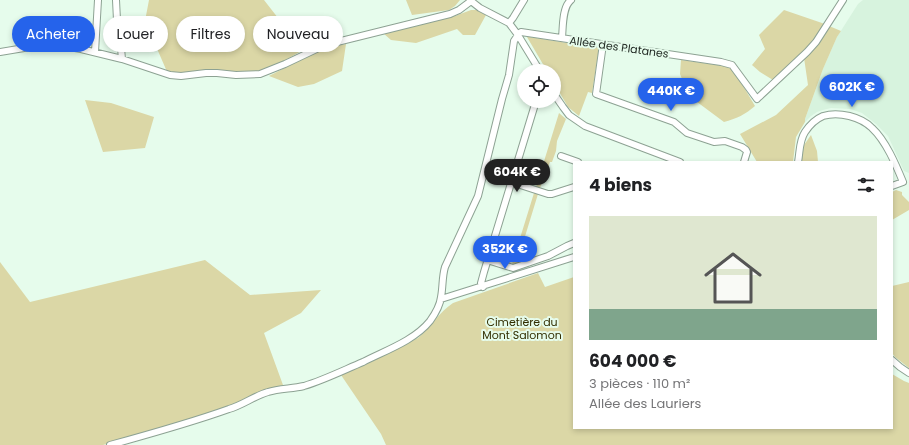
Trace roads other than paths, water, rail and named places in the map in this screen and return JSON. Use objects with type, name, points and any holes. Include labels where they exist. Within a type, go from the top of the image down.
[{"type":"street","points":[[98,0],[95,52],[176,76],[217,72],[236,76],[260,74],[325,45],[450,14],[459,10],[470,0],[480,8],[509,23],[518,34],[536,64]]},
{"type":"street","points":[[116,0],[116,32],[121,48],[122,59]]},
{"type":"street","points":[[509,23],[524,0]]},
{"type":"street","points":[[562,38],[565,9],[568,2],[571,0]]},
{"type":"street","name":"Allée des Platanes","points":[[518,34],[521,32],[721,62],[732,65],[756,99],[760,97],[816,42],[843,0]]},
{"type":"street","points":[[110,445],[153,434],[232,409],[269,391],[303,386],[341,372],[400,344],[421,331],[436,312],[441,299],[443,274],[478,196],[509,75],[514,41],[518,34]]},
{"type":"street","points":[[603,44],[596,94],[674,122],[686,133],[714,142],[725,141],[742,147],[746,150],[744,161]]},
{"type":"street","points":[[0,52],[12,50]]},
{"type":"street","points":[[561,104],[569,115],[585,126],[677,161]]},
{"type":"street","points":[[482,286],[481,283],[487,260],[534,108]]},
{"type":"street","points":[[798,161],[801,141],[813,123],[827,115],[850,116],[866,123],[876,132],[891,155],[903,182],[893,186]]},
{"type":"street","points":[[560,156],[575,161]]},
{"type":"street","points":[[512,182],[548,194],[573,186]]},
{"type":"street","points":[[487,260],[513,268],[548,256],[573,243]]},
{"type":"street","points":[[441,299],[573,257]]},
{"type":"street","points":[[893,361],[909,373]]},
{"type":"park label","name":"Cimetière du Mont Salomon","points":[[522,328]]}]
